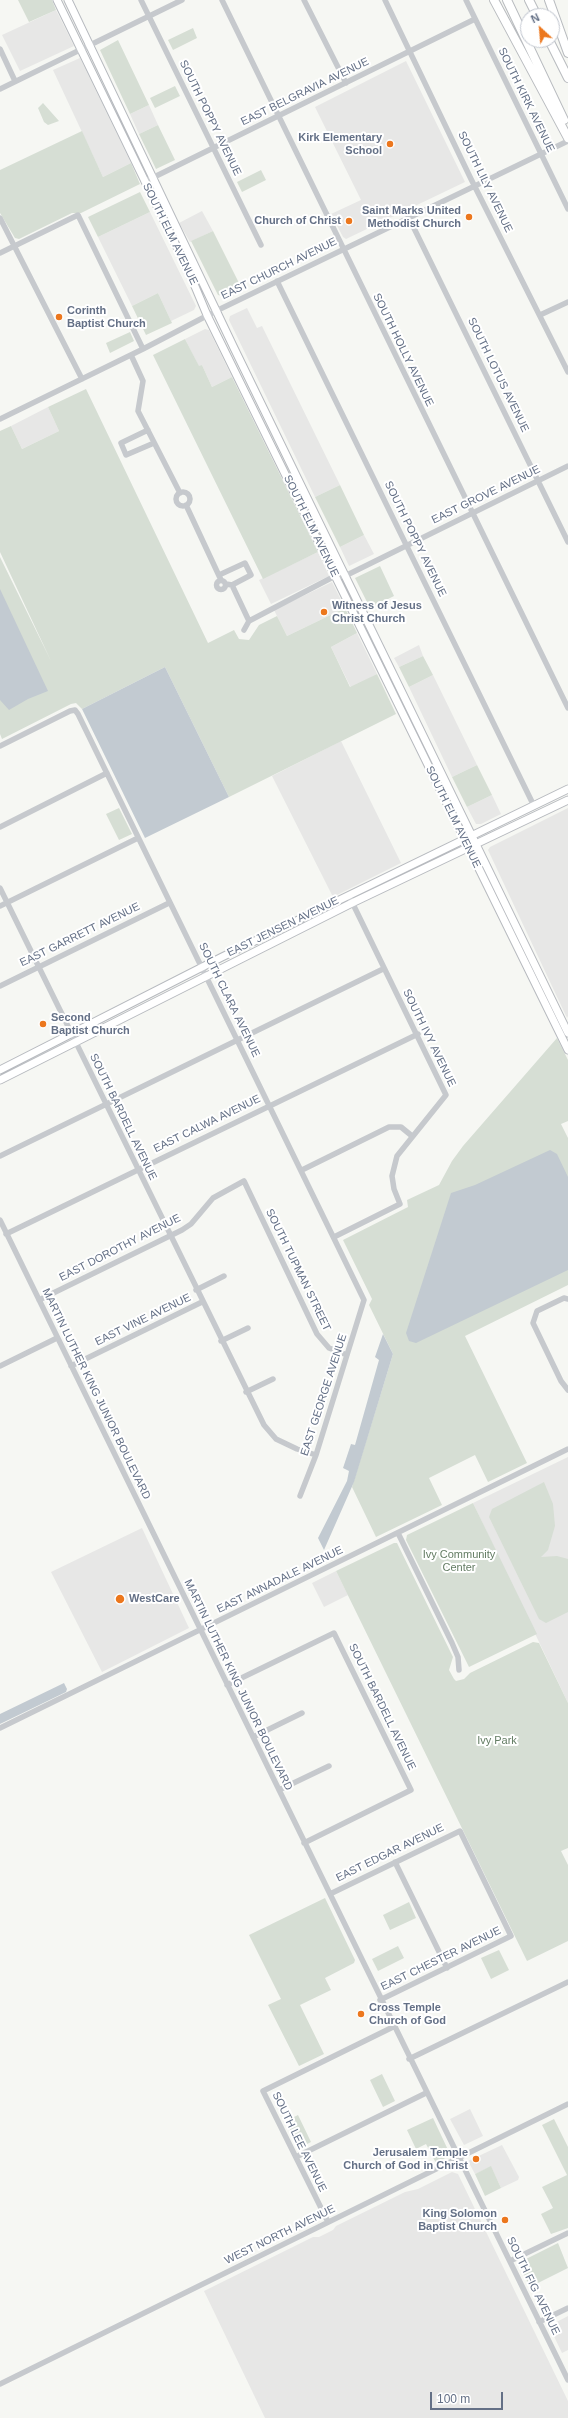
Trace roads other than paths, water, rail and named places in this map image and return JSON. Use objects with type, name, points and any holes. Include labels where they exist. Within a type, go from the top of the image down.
[{"type":"highway","points":[[494,0],[568,130]]},
{"type":"highway","points":[[507,0],[562,121],[568,138]]},
{"type":"highway","points":[[549,0],[568,53]]},
{"type":"highway","points":[[553,48],[568,78]]},
{"type":"main road","name":"SOUTH ELM AVENUE","points":[[58,0],[144,182],[189,272],[207,315],[468,849],[566,1040],[568,1050]]},
{"type":"main road","name":"SOUTH ELM AVENUE","points":[[68,0],[154,177],[216,311],[568,1033]]},
{"type":"main road","name":"EAST JENSEN AVENUE","points":[[0,1070],[348,895],[568,789]]},
{"type":"main road","name":"EAST JENSEN AVENUE","points":[[0,1080],[352,904],[568,800]]},
{"type":"street","name":"SOUTH POPPY AVENUE","points":[[140,0],[261,245]]},
{"type":"street","points":[[0,89],[182,0]]},
{"type":"street","name":"SOUTH HOLLY AVENUE","points":[[222,0],[568,708]]},
{"type":"street","points":[[304,0],[346,83]]},
{"type":"street","name":"SOUTH LILY AVENUE","points":[[385,0],[475,187],[568,372]]},
{"type":"street","name":"SOUTH KIRK AVENUE","points":[[466,0],[568,209]]},
{"type":"street","name":"EAST BELGRAVIA AVENUE","points":[[144,182],[476,19]]},
{"type":"street","points":[[0,49],[15,81]]},
{"type":"street","name":"EAST CHURCH AVENUE","points":[[0,419],[82,380],[207,315],[568,141]]},
{"type":"street","points":[[0,253],[78,215],[143,349]]},
{"type":"street","points":[[0,218],[82,380]]},
{"type":"street","name":"SOUTH LOTUS AVENUE","points":[[410,218],[568,542]]},
{"type":"street","name":"SOUTH POPPY AVENUE","points":[[277,281],[534,806]]},
{"type":"street","points":[[540,315],[568,302]]},
{"type":"street","points":[[131,355],[143,381],[138,411],[180,493]]},
{"type":"street","points":[[148,430],[121,443],[126,455],[154,443]]},
{"type":"street","name":"EAST GROVE AVENUE","points":[[249,621],[335,576],[345,576],[406,544],[568,466]]},
{"type":"street","points":[[180,493],[176,501],[179,505],[186,505]]},
{"type":"street","points":[[180,493],[186,493],[189,496],[190,500],[186,505]]},
{"type":"street","points":[[186,505],[220,578]]},
{"type":"street","points":[[245,563],[251,575],[223,589],[219,589],[217,585],[220,578],[245,563]]},
{"type":"street","points":[[229,585],[249,621],[244,630]]},
{"type":"street","name":"SOUTH CLARA AVENUE","points":[[0,746],[75,710],[169,903],[203,967],[364,1300]]},
{"type":"street","points":[[0,827],[107,773]]},
{"type":"street","points":[[0,906],[138,838]]},
{"type":"street","name":"SOUTH BARDELL AVENUE","points":[[0,888],[169,1236],[246,1392],[264,1425],[276,1439],[297,1449],[316,1455]]},
{"type":"street","name":"SOUTH IVY AVENUE","points":[[334,1237],[400,1204],[394,1189],[393,1170],[397,1156],[446,1095],[418,1034],[348,895]]},
{"type":"street","name":"EAST GARRETT AVENUE","points":[[0,986],[169,903]]},
{"type":"street","points":[[0,1156],[384,969]]},
{"type":"street","name":"EAST CALWA AVENUE","points":[[6,1234],[137,1169],[418,1034]]},
{"type":"street","points":[[302,1170],[389,1127],[401,1127],[412,1136]]},
{"type":"street","name":"EAST DOROTHY AVENUE","points":[[39,1300],[169,1236],[190,1224],[213,1198],[244,1181]]},
{"type":"street","name":"SOUTH TUPMAN STREET","points":[[244,1181],[318,1334],[329,1348],[347,1355]]},
{"type":"street","name":"MARTIN LUTHER KING JUNIOR BOULEVARD","points":[[0,1220],[2,1228],[39,1300],[330,1894],[393,2027],[459,2158]]},
{"type":"street","points":[[196,1290],[224,1276]]},
{"type":"street","points":[[568,1299],[564,1298],[537,1311],[533,1323],[560,1381],[568,1390]]},
{"type":"street","name":"EAST GEORGE AVENUE","points":[[300,1496],[316,1455],[364,1300]]},
{"type":"street","name":"EAST VINE AVENUE","points":[[71,1366],[202,1302]]},
{"type":"street","points":[[221,1341],[248,1328]]},
{"type":"street","points":[[1,1363],[57,1338]]},
{"type":"street","points":[[246,1392],[274,1380]]},
{"type":"street","name":"EAST ANNADALE AVENUE","points":[[0,1728],[568,1449]]},
{"type":"street","points":[[398,1533],[452,1642],[458,1657],[459,1670]]},
{"type":"street","name":"SOUTH BARDELL AVENUE","points":[[227,1685],[334,1633],[411,1790],[304,1843]]},
{"type":"street","points":[[253,1737],[302,1713]]},
{"type":"street","points":[[279,1790],[329,1766]]},
{"type":"street","name":"EAST EDGAR AVENUE","points":[[330,1894],[460,1831],[511,1936]]},
{"type":"street","points":[[395,1862],[447,1968]]},
{"type":"street","name":"EAST CHESTER AVENUE","points":[[380,2000],[511,1936]]},
{"type":"street","points":[[409,2059],[568,1982]]},
{"type":"street","name":"SOUTH LEE AVENUE","points":[[328,2222],[263,2091],[393,2027]]},
{"type":"street","points":[[296,2156],[426,2093]]},
{"type":"street","name":"WEST NORTH AVENUE","points":[[0,2384],[568,2104]]},
{"type":"street","name":"SOUTH FIG AVENUE","points":[[459,2158],[568,2380]]},
{"type":"street","points":[[510,2261],[568,2232]]},
{"type":"street","points":[[539,2322],[568,2308]]},
{"type":"place","name":"Kirk Elementary School","points":[[390,144]]},
{"type":"place","name":"Saint Marks United Methodist Church","points":[[469,217]]},
{"type":"place","name":"Church of Christ","points":[[349,221]]},
{"type":"place","name":"Corinth Baptist Church","points":[[59,317]]},
{"type":"place","name":"Witness of Jesus Christ Church","points":[[324,612]]},
{"type":"place","name":"Second Baptist Church","points":[[43,1024]]},
{"type":"place","name":"WestCare","points":[[120,1599]]},
{"type":"place","name":"Cross Temple Church of God","points":[[361,2014]]},
{"type":"place","name":"Jerusalem Temple Church of God in Christ","points":[[476,2159]]},
{"type":"place","name":"King Solomon Baptist Church","points":[[505,2220]]},
{"type":"park label","name":"Ivy Community Center","points":[[459,1561]]},
{"type":"park label","name":"Ivy Park","points":[[497,1741]]}]
